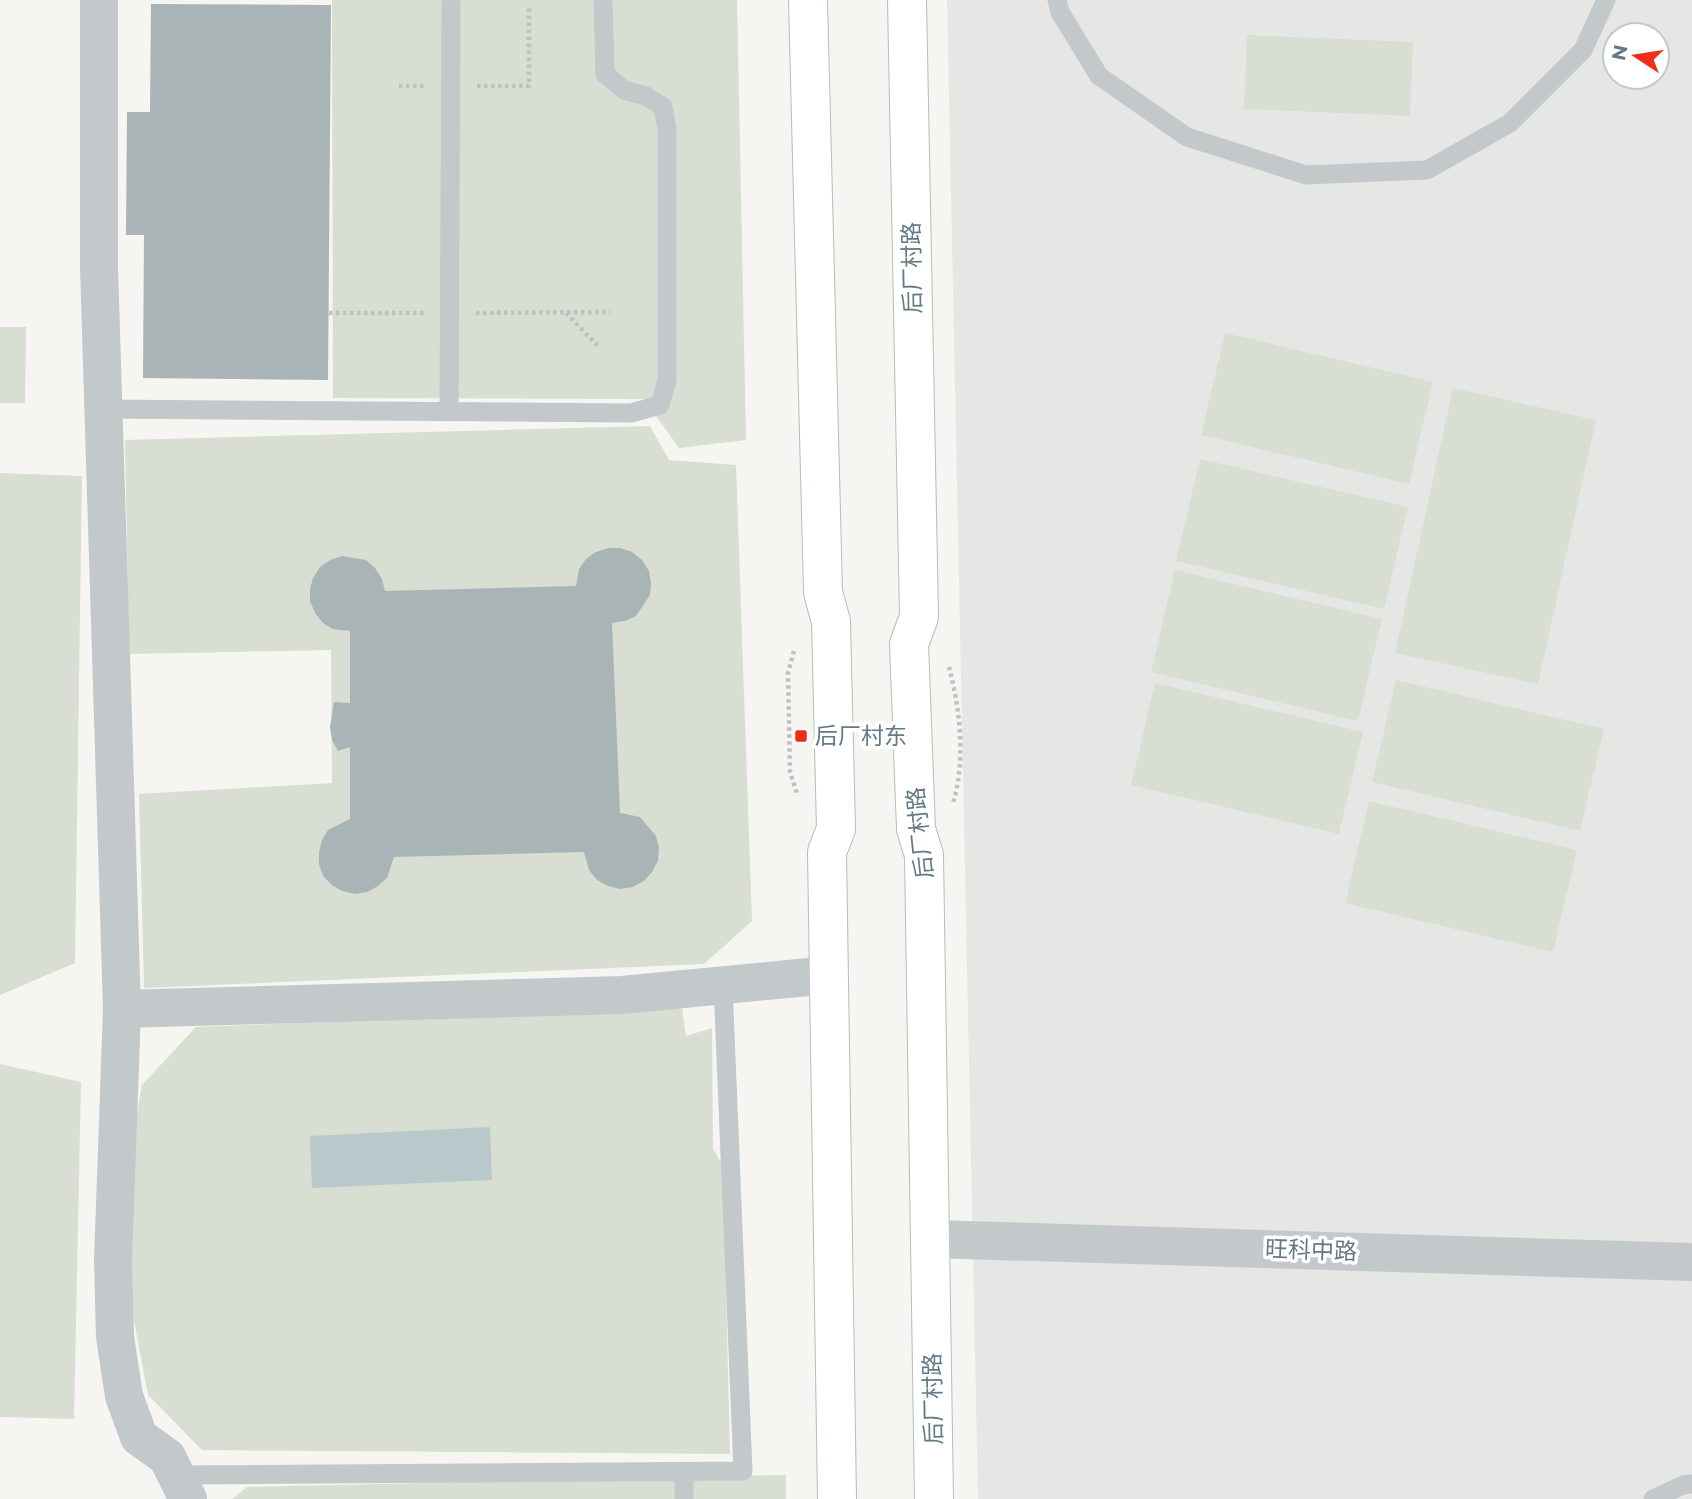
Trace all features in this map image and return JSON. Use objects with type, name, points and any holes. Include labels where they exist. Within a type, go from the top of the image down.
[{"type":"main road","points":[[807,0],[823,592],[831,622],[836,829],[827,852],[836,1499]]},
{"type":"main road","name":"后厂村路","points":[[907,0],[919,617],[909,644],[916,829],[925,855],[934,1499]]},
{"type":"street","points":[[99,0],[99,267],[122,1009],[113,1261],[115,1338],[124,1396],[139,1437],[167,1457],[182,1487]]},
{"type":"street","points":[[122,1009],[622,995],[829,975]]},
{"type":"street","name":"旺科中路","points":[[931,1239],[1692,1262]]},
{"type":"lane","points":[[449,411],[451,0]]},
{"type":"lane","points":[[103,409],[631,412],[660,405],[667,380],[667,129],[663,107],[646,96],[624,90],[605,74],[603,0]]},
{"type":"lane","points":[[1057,0],[1060,12],[1099,76],[1187,136],[1306,175],[1427,170],[1510,123],[1583,50],[1606,0]]},
{"type":"lane","points":[[182,1487],[743,1471],[723,985]]},
{"type":"lane","points":[[684,1472],[684,1499]]},
{"type":"lane","points":[[1653,1499],[1692,1483]]},
{"type":"path","points":[[399,86],[529,86],[529,5]]},
{"type":"path","points":[[566,313],[599,347]]},
{"type":"shaded area","points":[[332,0],[737,0],[746,440],[679,448],[644,399],[333,398]]},
{"type":"shaded area","points":[[947,0],[1692,0],[1692,1499],[978,1499]]},
{"type":"shaded area","points":[[1247,35],[1413,42],[1410,116],[1244,109]]},
{"type":"shaded area","points":[[0,327],[26,327],[25,403],[0,403]]},
{"type":"shaded area","points":[[1225,333],[1433,382],[1409,484],[1201,435]]},
{"type":"shaded area","points":[[1453,388],[1596,420],[1538,684],[1395,653]]},
{"type":"shaded area","points":[[650,426],[669,460],[736,465],[752,921],[704,964],[144,988],[139,794],[332,783],[331,650],[129,654],[125,440]]},
{"type":"shaded area","points":[[1200,459],[1408,507],[1384,609],[1176,561]]},
{"type":"shaded area","points":[[0,473],[82,476],[75,963],[0,995]]},
{"type":"shaded area","points":[[1175,570],[1382,619],[1358,721],[1151,672]]},
{"type":"shaded area","points":[[1396,680],[1604,729],[1580,831],[1372,782]]},
{"type":"shaded area","points":[[1155,683],[1363,732],[1339,834],[1131,785]]},
{"type":"shaded area","points":[[1369,801],[1577,850],[1553,952],[1345,903]]},
{"type":"shaded area","points":[[682,1008],[686,1036],[712,1028],[713,1149],[723,1166],[730,1454],[202,1450],[148,1395],[130,1299],[133,1135],[142,1085],[196,1027]]},
{"type":"shaded area","points":[[0,1064],[81,1082],[74,1419],[0,1417]]},
{"type":"shaded area","points":[[490,1127],[492,1180],[312,1188],[310,1136]]},
{"type":"shaded area","points":[[786,1475],[786,1499],[232,1499],[247,1487]]},
{"type":"building","points":[[151,4],[331,5],[328,380],[143,378],[144,235],[126,235],[127,112],[150,112]]},
{"type":"building","points":[[608,548],[632,552],[642,560],[649,571],[651,583],[650,595],[636,616],[612,623],[620,813],[640,817],[656,836],[658,861],[652,872],[644,881],[633,887],[620,889],[597,880],[589,870],[584,852],[394,857],[387,878],[367,892],[355,894],[332,885],[323,876],[319,852],[328,830],[350,819],[350,747],[338,751],[332,740],[330,727],[334,702],[350,703],[350,631],[333,629],[323,623],[315,613],[310,601],[310,589],[320,567],[342,556],[366,560],[382,579],[385,591],[576,586],[579,569],[586,559]]},
{"type":"place","name":"后厂村东","points":[[801,736]]}]
